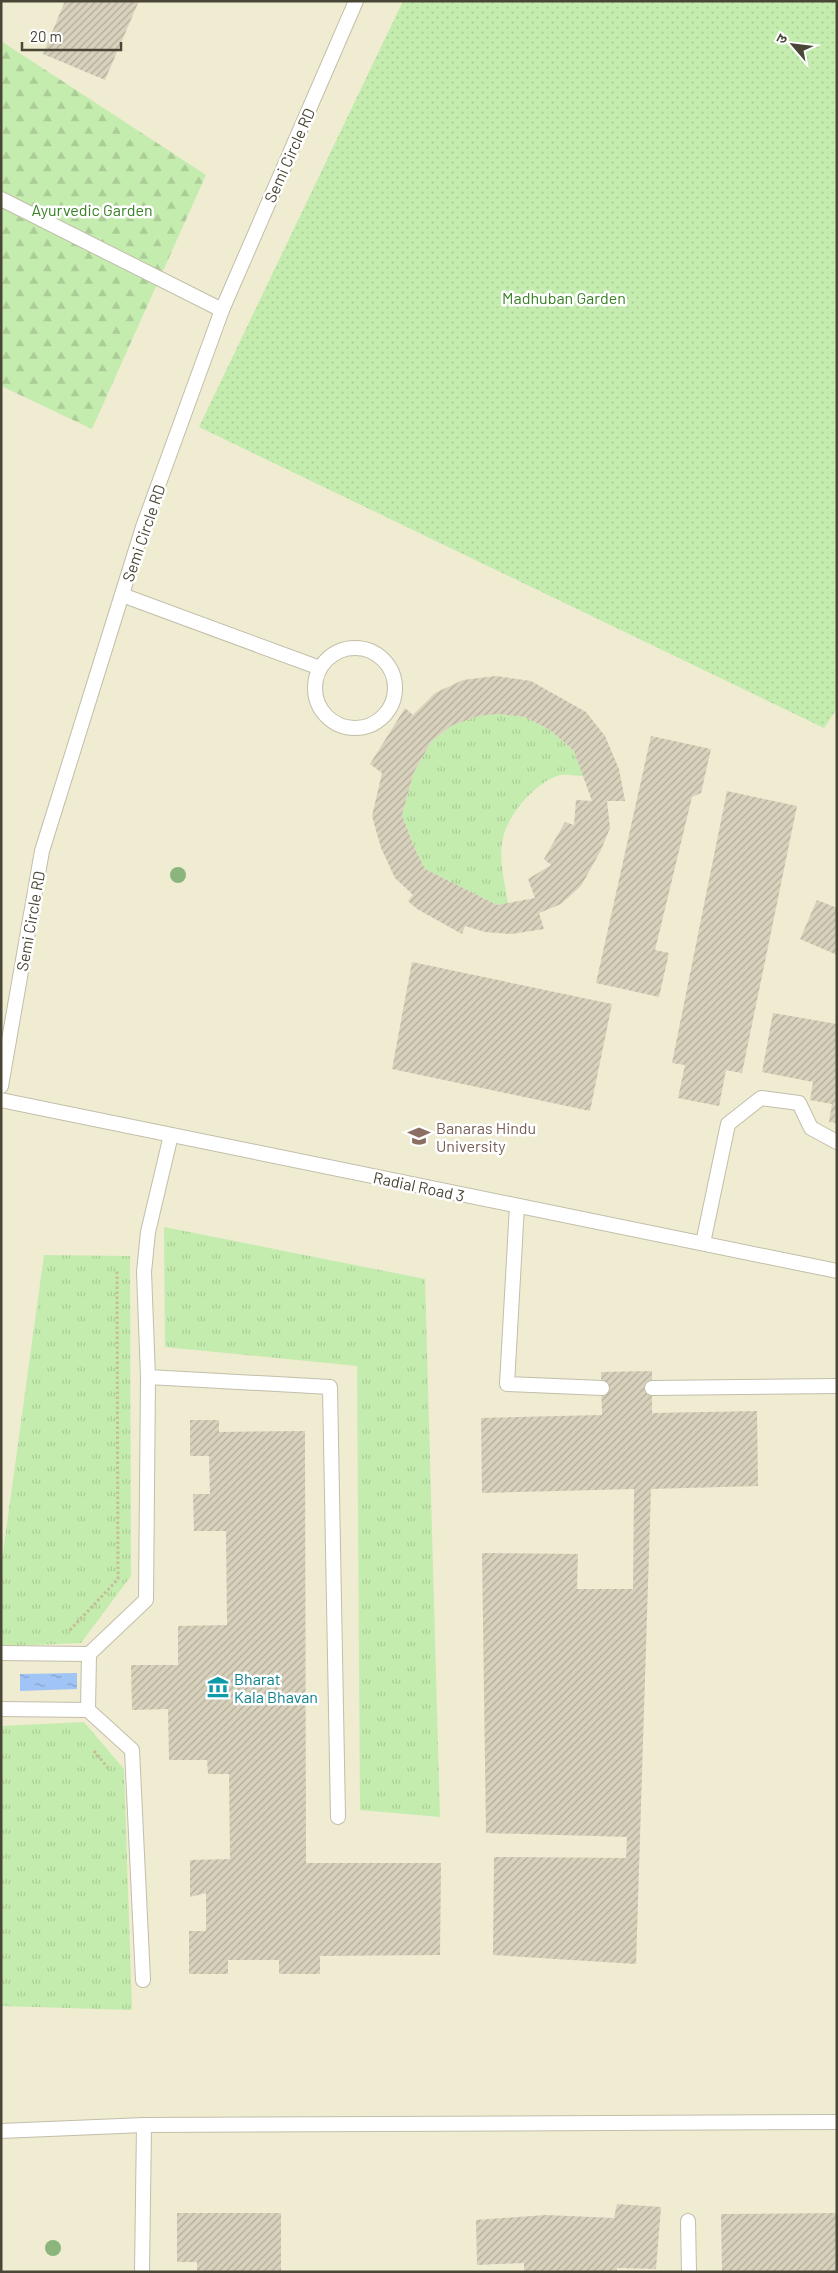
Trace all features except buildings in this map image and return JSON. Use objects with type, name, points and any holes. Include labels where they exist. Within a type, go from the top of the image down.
[{"type":"lane","name":"Semi Circle RD","points":[[1,1086],[42,851],[143,527],[222,310],[356,1]]},
{"type":"lane","points":[[1,199],[222,310]]},
{"type":"lane","points":[[122,595],[320,668]]},
{"type":"lane","points":[[354,648],[368,650],[380,656],[390,667],[395,680],[391,707],[382,718],[371,725],[347,728],[335,723],[325,715],[318,704],[315,693],[316,680],[320,668],[329,657],[341,650],[354,648]]},
{"type":"lane","points":[[704,1243],[728,1124],[761,1098],[799,1102],[811,1128],[837,1142]]},
{"type":"lane","name":"Radial Road 3","points":[[1,1100],[837,1270]]},
{"type":"lane","points":[[1,1653],[89,1654],[146,1600],[148,1377],[144,1272],[148,1232],[171,1135]]},
{"type":"lane","points":[[517,1206],[507,1384],[602,1388]]},
{"type":"lane","points":[[148,1377],[330,1387],[338,1816]]},
{"type":"lane","points":[[652,1388],[837,1386]]},
{"type":"lane","points":[[88,1710],[89,1654]]},
{"type":"lane","points":[[1,1709],[88,1710],[132,1750],[143,1980]]},
{"type":"lane","points":[[1,2131],[144,2125],[837,2122]]},
{"type":"lane","points":[[142,2272],[144,2125]]},
{"type":"lane","points":[[688,2221],[689,2272]]},
{"type":"path","points":[[60,1631],[70,1630],[118,1579],[117,1271]]},
{"type":"path","points":[[88,1743],[113,1774]]},
{"type":"shaded area","name":"Banaras Hindu University","points":[[1,1],[837,1],[837,2272],[1,2272]]},
{"type":"green space","name":"Madhuban Garden","points":[[403,1],[837,1],[837,709],[824,728],[199,427]]},
{"type":"green space","name":"Ayurvedic Garden","points":[[1,41],[206,175],[92,429],[1,386]]},
{"type":"green space","points":[[498,714],[525,717],[550,730],[574,751],[584,776],[563,775],[548,780],[531,793],[516,810],[506,829],[501,854],[508,903],[497,905],[425,869],[402,815],[414,772],[431,742],[451,726],[478,716]]},
{"type":"green space","points":[[164,1227],[425,1279],[440,1817],[360,1810],[357,1366],[165,1347]]},
{"type":"green space","points":[[44,1255],[130,1256],[131,1576],[81,1643],[9,1646],[1,1645],[1,1567]]},
{"type":"green space","points":[[84,1722],[124,1769],[132,2010],[1,2006],[1,1726]]},
{"type":"water","points":[[77,1673],[77,1689],[20,1691],[20,1674]]},
{"type":"place","name":"Banaras Hindu University","points":[[419,1136]]},
{"type":"place","name":"Bharat Kala Bhavan","points":[[218,1687]]}]
